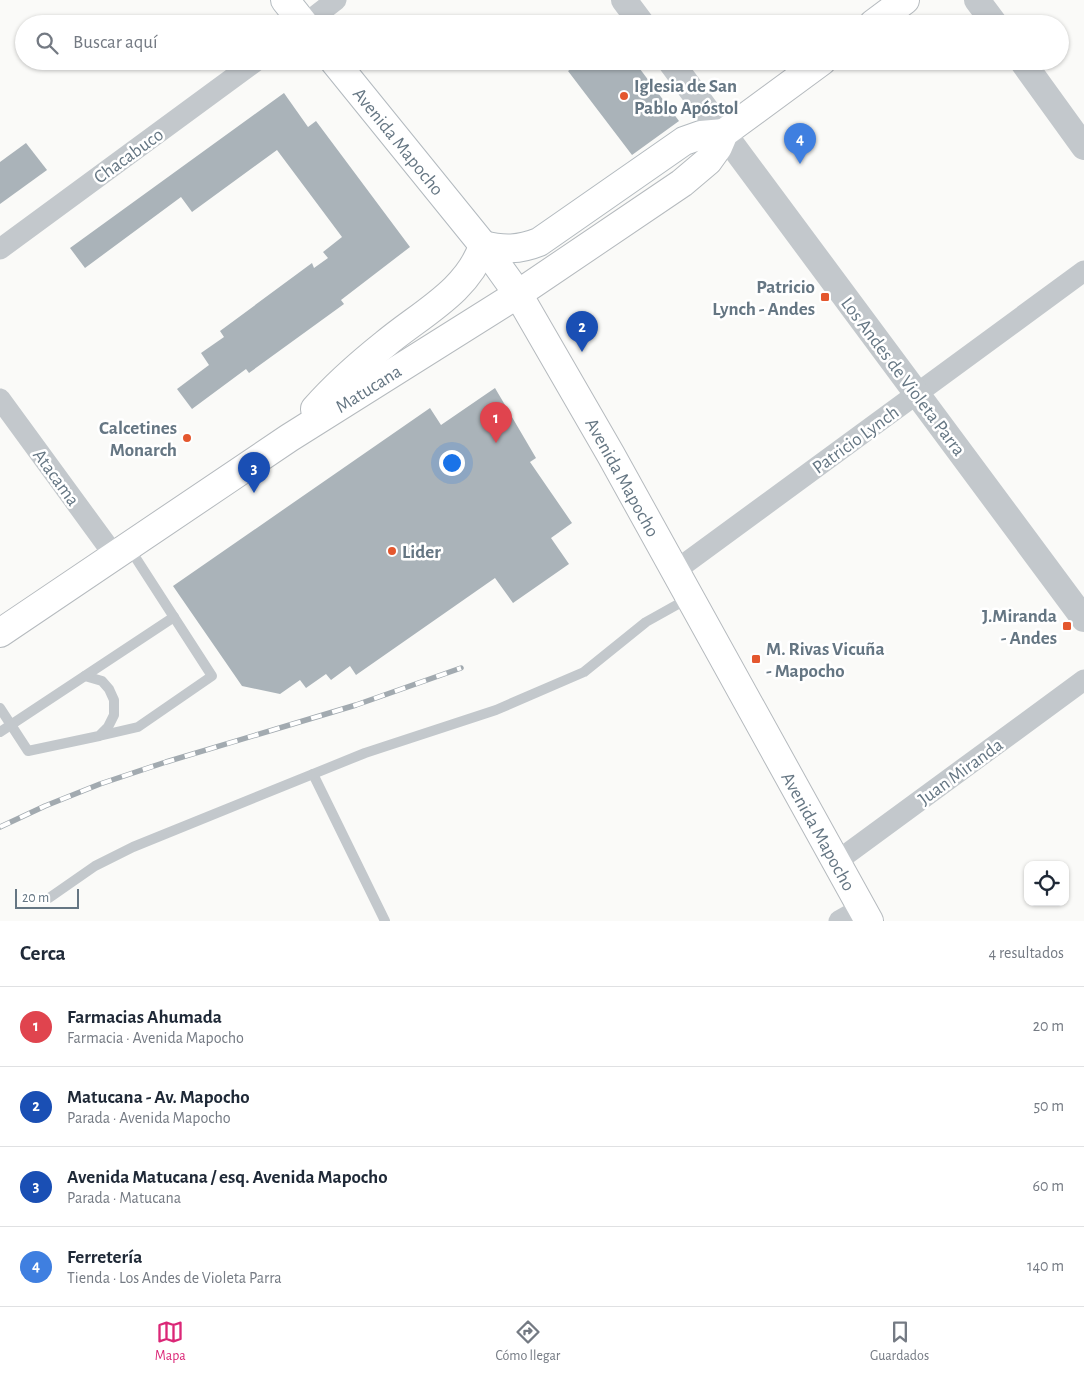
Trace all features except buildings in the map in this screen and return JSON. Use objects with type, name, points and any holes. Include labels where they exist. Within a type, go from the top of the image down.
[{"type":"main road","points":[[285,0],[298,15]]},
{"type":"main road","points":[[885,15],[905,0]]},
{"type":"main road","name":"Avenida Mapocho","points":[[341,70],[483,245],[518,294],[690,597],[866,914]]},
{"type":"main road","name":"Matucana","points":[[0,633],[289,438],[518,294],[696,173],[718,147],[724,133],[810,70]]},
{"type":"main road","points":[[289,438],[327,396],[354,370],[452,291],[468,274],[479,258],[483,245],[514,250],[539,242],[684,141],[701,135],[724,133]]},
{"type":"street","points":[[317,15],[336,0]]},
{"type":"street","points":[[624,0],[635,15]]},
{"type":"street","points":[[977,0],[988,15]]},
{"type":"street","name":"Chacabuco","points":[[0,249],[244,70]]},
{"type":"street","name":"Los Andes de Violeta Parra","points":[[677,70],[1084,619]]},
{"type":"street","points":[[1028,70],[1084,147]]},
{"type":"street","name":"Patricio Lynch","points":[[675,571],[1084,271]]},
{"type":"street","name":"Atacama","points":[[0,399],[121,550]]},
{"type":"street","name":"Juan Miranda","points":[[836,862],[1084,680]]},
{"type":"street","points":[[839,921],[866,914]]},
{"type":"lane","points":[[0,708],[28,751],[138,727],[212,676],[174,617],[121,550]]},
{"type":"lane","points":[[48,898],[95,866],[133,847],[365,753],[496,710],[584,672],[646,622],[690,597]]},
{"type":"lane","points":[[0,732],[174,617]]},
{"type":"lane","points":[[84,676],[102,681],[109,689],[114,700],[114,715],[108,727],[99,736]]},
{"type":"lane","points":[[314,774],[385,921]]},
{"type":"railway","points":[[0,827],[45,806],[100,784],[166,762],[356,705],[461,668]]},
{"type":"place","name":"Iglesia de San Pablo Apóstol","points":[[624,96]]},
{"type":"place","name":"Ferretería","points":[[800,164]]},
{"type":"place","name":"Patricio Lynch - Andes","points":[[825,297]]},
{"type":"place","name":"Matucana - Av. Mapocho","points":[[582,352]]},
{"type":"place","name":"Calcetines Monarch","points":[[187,438]]},
{"type":"place","name":"Farmacias Ahumada","points":[[496,443]]},
{"type":"place","name":"Avenida Matucana / esq. Avenida Mapocho","points":[[254,493]]},
{"type":"place","name":"Lider","points":[[392,551]]},
{"type":"place","name":"J.Miranda - Andes","points":[[1067,626]]},
{"type":"place","name":"M. Rivas Vicuña - Mapocho","points":[[756,659]]}]
